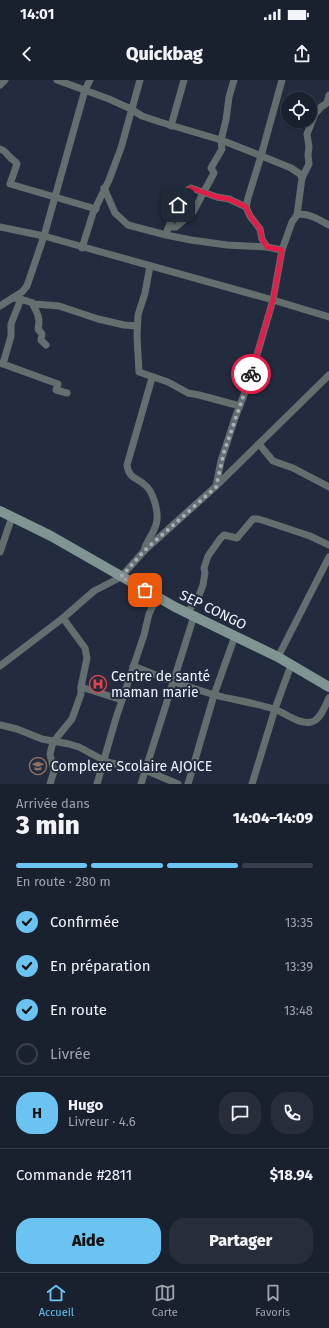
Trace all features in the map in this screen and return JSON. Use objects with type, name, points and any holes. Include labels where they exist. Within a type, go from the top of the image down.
[{"type":"street","points":[[0,85],[5,80]]},
{"type":"street","points":[[57,80],[86,90],[131,109],[142,116],[221,140],[291,168],[300,174],[302,178]]},
{"type":"street","points":[[67,393],[56,390],[58,384],[1,364],[11,336],[11,324],[17,299],[25,289],[44,236],[90,80]]},
{"type":"street","points":[[82,248],[95,209],[113,170],[121,148],[140,80]]},
{"type":"street","points":[[171,126],[184,80]]},
{"type":"street","points":[[169,227],[176,227],[193,212],[214,173],[211,168],[222,149],[221,140],[226,120],[229,96],[234,80]]},
{"type":"street","points":[[267,247],[262,239],[260,229],[250,216],[246,207],[282,80]]},
{"type":"street","points":[[216,487],[221,462],[235,418],[249,382],[273,300],[282,250],[292,222],[297,215],[302,178],[309,164],[307,134],[315,114],[327,103],[329,95]]},
{"type":"street","points":[[0,149],[6,151],[10,158],[15,160],[17,164],[10,184],[95,209]]},
{"type":"street","points":[[104,188],[115,213],[128,225],[166,235],[227,245],[267,247],[282,250]]},
{"type":"street","points":[[166,235],[182,196],[191,188],[217,197],[229,199],[246,207]]},
{"type":"street","points":[[297,215],[301,213],[306,214],[329,225]]},
{"type":"street","points":[[0,227],[44,236],[329,317]]},
{"type":"street","points":[[150,266],[145,293],[138,315],[139,372],[152,378],[168,382],[188,393],[199,394],[240,406]]},
{"type":"street","points":[[0,306],[17,299],[43,305],[59,306],[98,319],[124,325],[137,326]]},
{"type":"street","points":[[32,303],[38,313],[40,322],[38,329],[42,334],[41,340],[46,345]]},
{"type":"street","points":[[0,666],[63,618],[94,591],[121,577],[144,551],[216,487],[329,374]]},
{"type":"street","points":[[144,551],[145,545],[156,524],[156,507],[146,486],[131,475],[127,465],[152,378]]},
{"type":"street","points":[[259,444],[273,461],[292,468],[329,487]]},
{"type":"street","name":"SEP CONGO","points":[[0,511],[51,536],[121,577],[191,615],[278,657],[329,687]]},
{"type":"street","points":[[0,552],[12,517]]},
{"type":"street","points":[[141,784],[174,682],[191,615],[205,577],[205,564],[213,548],[224,535],[237,538],[252,519],[265,521],[317,539],[329,545]]},
{"type":"street","points":[[278,657],[329,557]]},
{"type":"street","points":[[97,784],[103,760],[144,634],[149,614],[157,597]]},
{"type":"street","points":[[50,784],[54,771],[50,754],[54,741],[72,719],[81,694],[87,658],[86,648],[63,618]]},
{"type":"street","points":[[188,784],[201,744],[214,695],[235,636]]},
{"type":"street","points":[[252,784],[275,709],[291,665]]},
{"type":"street","points":[[133,666],[174,682],[214,695],[275,709],[301,721],[314,722],[318,718],[329,698]]},
{"type":"street","points":[[81,687],[122,700]]},
{"type":"street","points":[[0,725],[17,729],[42,739],[79,747],[103,760],[120,766],[145,770],[178,784]]},
{"type":"way so far","points":[[145,590],[121,577],[144,551],[216,487],[224,452],[251,374]]},
{"type":"place","name":"Centre de santé maman marie","points":[[98,684]]},
{"type":"place","name":"Complexe Scolaire AJOICE","points":[[38,766]]},
{"type":"route","points":[[178,205],[182,196],[191,188],[217,197],[238,202],[246,207],[250,216],[260,229],[262,239],[267,247],[282,250],[273,300],[251,374]]}]
